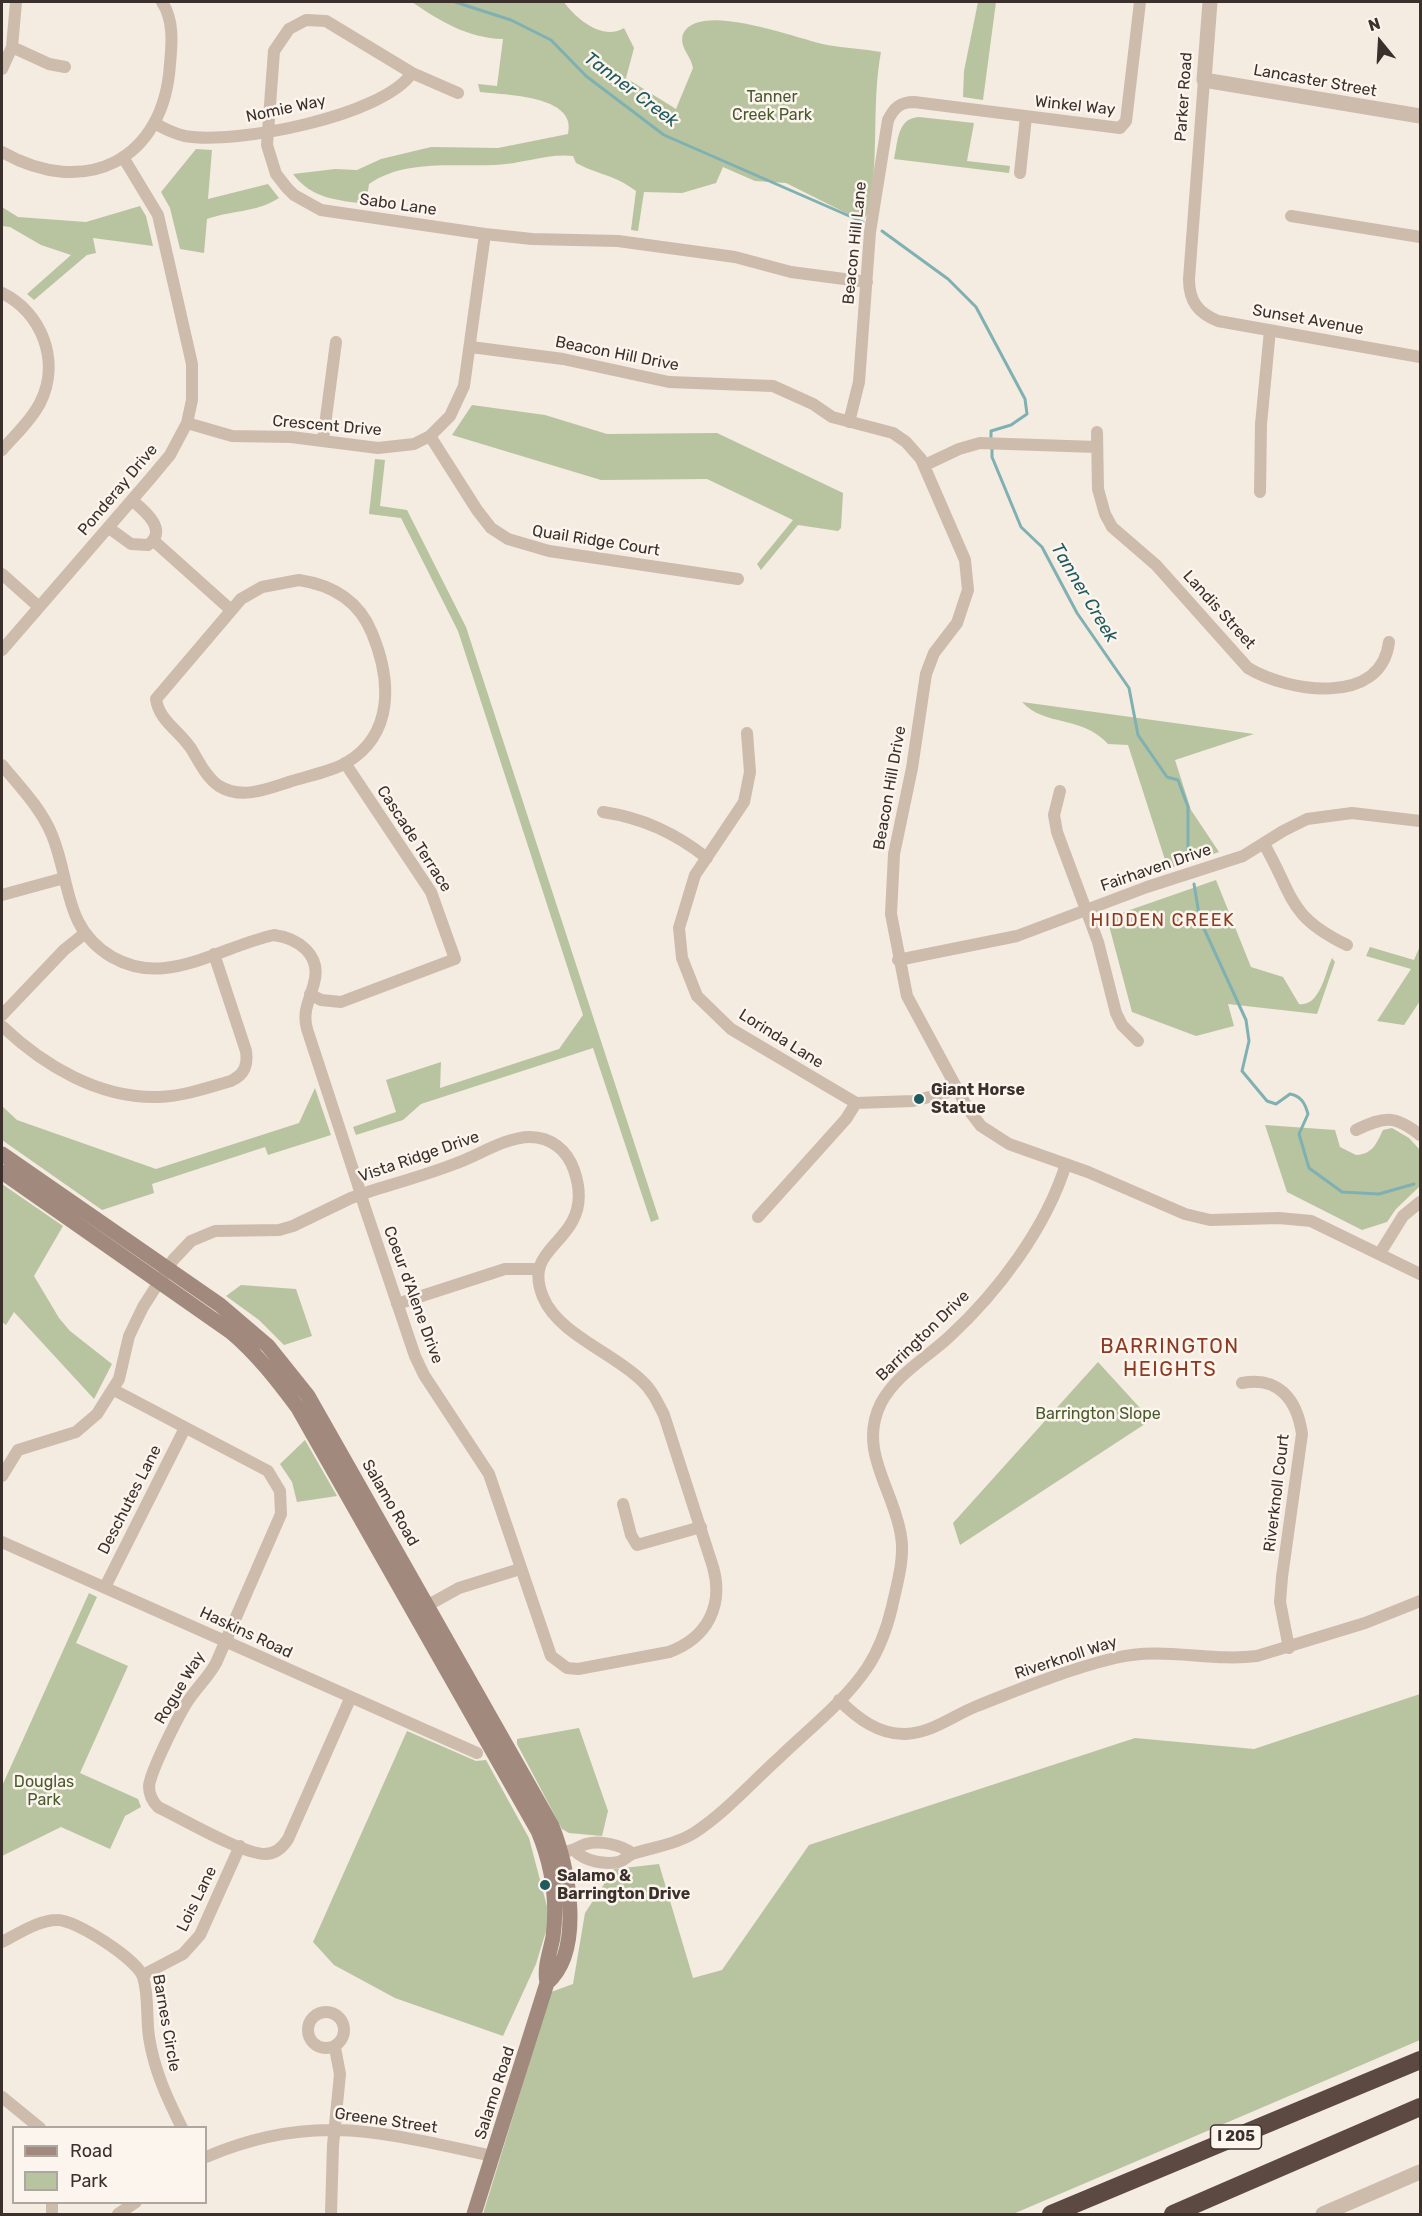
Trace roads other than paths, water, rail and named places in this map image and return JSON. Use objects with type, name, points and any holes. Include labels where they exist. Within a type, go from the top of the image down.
[{"type":"highway","name":"I 205","points":[[1051,2214],[1420,2060]]},
{"type":"highway","points":[[1173,2214],[1420,2107]]},
{"type":"main road","name":"Salamo Road","points":[[2,1154],[164,1275]]},
{"type":"main road","name":"Salamo Road","points":[[2,1172],[249,1327],[297,1379],[421,1609],[542,1805],[562,1853],[570,1897],[568,1933],[558,1974],[547,1983],[474,2214]]},
{"type":"street","points":[[2,69],[12,47],[16,2]]},
{"type":"street","points":[[2,152],[24,164],[58,173],[81,172],[123,157],[144,138],[156,123],[169,83],[172,37],[162,2]]},
{"type":"street","name":"Winkel Way","points":[[897,106],[914,102],[1109,128],[1124,126],[1140,2]]},
{"type":"street","name":"Parker Road","points":[[1194,304],[1189,287],[1210,2]]},
{"type":"street","name":"Sabo Lane","points":[[458,93],[412,73],[326,21],[306,20],[290,28],[274,51],[267,145],[276,174],[294,195],[313,206],[352,215],[532,239],[604,240],[735,258],[791,272],[867,282]]},
{"type":"street","points":[[12,47],[49,64],[65,67]]},
{"type":"street","name":"Nomie Way","points":[[156,123],[186,136],[224,138],[268,131],[316,121],[382,99],[402,86],[412,73]]},
{"type":"street","name":"Lancaster Street","points":[[1204,86],[1420,117]]},
{"type":"street","name":"Beacon Hill Lane","points":[[849,422],[859,382],[870,232],[888,120],[897,106]]},
{"type":"street","points":[[1020,173],[1026,117]]},
{"type":"street","name":"Ponderay Drive","points":[[2,650],[170,455],[187,423],[192,400],[192,364],[159,215],[123,157]]},
{"type":"street","points":[[1291,216],[1420,237]]},
{"type":"street","name":"Crescent Drive","points":[[187,423],[232,436],[323,440],[390,448],[414,444],[430,436],[446,422],[459,401],[471,348],[484,234]]},
{"type":"street","points":[[2,293],[31,314],[41,331],[48,359],[48,376],[40,403],[2,450]]},
{"type":"street","name":"Sunset Avenue","points":[[1194,304],[1204,314],[1218,321],[1420,357]]},
{"type":"street","points":[[1260,492],[1261,424],[1270,330]]},
{"type":"street","points":[[323,440],[336,342]]},
{"type":"street","name":"Beacon Hill Drive","points":[[471,348],[563,359],[669,382],[773,386],[813,404],[832,417],[893,433],[906,442],[925,465],[965,560],[968,590],[957,622],[934,653],[926,674],[912,768],[892,870],[891,910],[898,960],[910,1005],[974,1119],[989,1133],[1009,1144],[1066,1164],[1161,1205],[1204,1220],[1279,1218],[1311,1221],[1420,1274]]},
{"type":"street","name":"Landis Street","points":[[1096,432],[1100,502],[1112,527],[1156,565],[1248,668],[1265,678],[1284,684],[1324,688],[1347,686],[1367,680],[1380,670],[1389,642]]},
{"type":"street","name":"Quail Ridge Court","points":[[430,436],[477,510],[491,528],[508,539],[529,548],[738,579]]},
{"type":"street","points":[[925,465],[959,449],[980,443],[1096,447]]},
{"type":"street","points":[[109,528],[131,544],[148,546],[154,541],[157,535],[156,526],[149,515],[132,501]]},
{"type":"street","points":[[154,541],[231,610]]},
{"type":"street","points":[[2,574],[39,607]]},
{"type":"street","points":[[299,580],[338,591],[356,608],[373,637],[386,674],[387,690],[376,731],[361,750],[345,763],[255,792],[230,791],[211,779],[187,742],[161,716],[156,699],[160,691],[231,610],[241,599],[262,587],[299,580]]},
{"type":"street","name":"Lorinda Lane","points":[[747,732],[749,780],[744,802],[695,875],[679,928],[682,958],[697,996],[731,1029],[856,1103]]},
{"type":"street","name":"Cascade Terrace","points":[[310,994],[321,1000],[341,1002],[455,959],[431,892],[345,763]]},
{"type":"street","name":"Coeur d'Alene Drive","points":[[2,765],[38,808],[47,825],[69,900],[84,934],[116,959],[144,968],[177,966],[274,935],[293,939],[308,952],[315,965],[314,984],[304,1019],[411,1347],[424,1375],[489,1474],[546,1647],[556,1661],[567,1668],[578,1669],[682,1648],[699,1636],[709,1623],[716,1605],[717,1580],[664,1415],[654,1396],[637,1376],[551,1312],[539,1287],[539,1269]]},
{"type":"street","points":[[1060,790],[1054,815],[1057,832],[1098,942],[1116,1013],[1122,1026],[1138,1041]]},
{"type":"street","points":[[603,812],[623,815],[664,829],[707,858]]},
{"type":"street","name":"Fairhaven Drive","points":[[898,960],[1012,938],[1243,856],[1307,819],[1344,813],[1420,821]]},
{"type":"street","points":[[1264,844],[1291,900],[1304,918],[1319,932],[1347,945]]},
{"type":"street","points":[[2,895],[64,878]]},
{"type":"street","points":[[2,1015],[64,950],[84,934]]},
{"type":"street","points":[[2,1026],[28,1050],[59,1071],[122,1092],[157,1097],[176,1095],[238,1078],[246,1067],[246,1051],[214,954]]},
{"type":"street","points":[[758,1217],[846,1119],[856,1103],[905,1102],[957,1090]]},
{"type":"street","points":[[1356,1130],[1378,1119],[1393,1119],[1420,1135]]},
{"type":"street","name":"Vista Ridge Drive","points":[[114,1390],[133,1325],[182,1248],[202,1235],[220,1231],[279,1230],[293,1226],[361,1194],[455,1164],[511,1141],[527,1137],[546,1140],[567,1155],[575,1173],[579,1195],[573,1221],[546,1253],[539,1269]]},
{"type":"street","name":"Barrington Drive","points":[[562,1853],[587,1843],[622,1846],[632,1853],[664,1846],[699,1829],[857,1682],[878,1648],[891,1610],[901,1556],[901,1536],[896,1516],[875,1464],[873,1452],[873,1429],[880,1405],[899,1378],[950,1336],[991,1291],[1044,1217],[1066,1164]]},
{"type":"street","points":[[1380,1253],[1403,1216],[1420,1202]]},
{"type":"street","points":[[397,1304],[505,1269],[539,1269]]},
{"type":"street","name":"Riverknoll Court","points":[[1242,1383],[1265,1381],[1275,1385],[1291,1401],[1301,1422],[1301,1443],[1281,1594],[1288,1648]]},
{"type":"street","points":[[2,1476],[18,1450],[65,1437],[86,1426],[114,1390]]},
{"type":"street","name":"Rogue Way","points":[[114,1390],[267,1471],[277,1483],[282,1500],[277,1526],[226,1642],[209,1677],[187,1703],[149,1787],[152,1799],[158,1807],[240,1846],[267,1854],[283,1846],[350,1699]]},
{"type":"street","name":"Deschutes Lane","points":[[105,1587],[185,1428]]},
{"type":"street","points":[[623,1504],[631,1535],[638,1545],[701,1527]]},
{"type":"street","name":"Haskins Road","points":[[2,1542],[350,1699],[477,1753]]},
{"type":"street","points":[[421,1609],[459,1588],[520,1569]]},
{"type":"street","name":"Riverknoll Way","points":[[839,1700],[859,1720],[876,1728],[903,1735],[917,1733],[977,1706],[1115,1658],[1132,1655],[1179,1654],[1244,1658],[1288,1648],[1420,1601]]},
{"type":"street","name":"Lois Lane","points":[[143,1975],[192,1947],[200,1935],[240,1846]]},
{"type":"street","name":"Barnes Circle","points":[[2,1942],[48,1921],[59,1919],[81,1928],[126,1957],[143,1975],[153,2061],[160,2082],[182,2126]]},
{"type":"street","points":[[332,2214],[334,2129],[340,2074],[335,2048]]},
{"type":"street","points":[[2,2097],[39,2126]]},
{"type":"street","name":"Greene Street","points":[[207,2157],[267,2136],[302,2130],[334,2129],[389,2135],[493,2156]]},
{"type":"street","points":[[1323,2214],[1420,2172]]},
{"type":"street","points":[[118,2214],[133,2204]]},
{"type":"waterway","name":"Tanner Creek","points":[[455,2],[511,20],[551,40],[586,76],[664,135],[863,222]]},
{"type":"waterway","name":"Tanner Creek","points":[[882,231],[948,279],[976,307],[1025,399],[1027,414],[1011,425],[991,431],[991,439]]},
{"type":"waterway","name":"Tanner Creek","points":[[992,448],[992,457],[1021,527],[1042,547],[1077,613],[1129,688],[1138,735],[1167,777],[1178,780],[1188,807],[1188,857]]},
{"type":"waterway","name":"Tanner Creek","points":[[1194,884],[1200,920],[1246,1020],[1249,1041],[1242,1071],[1267,1101],[1276,1104],[1290,1094],[1302,1101],[1308,1114],[1299,1134],[1309,1168],[1342,1192],[1379,1194],[1414,1184]]},
{"type":"place","name":"Giant Horse Statue","points":[[919,1099]]},
{"type":"place","name":"Salamo & Barrington Drive","points":[[545,1885]]},
{"type":"district","name":"HIDDEN CREEK","points":[[1163,921]]},
{"type":"district","name":"BARRINGTON HEIGHTS","points":[[1170,1358]]},
{"type":"park label","name":"Tanner Creek Park","points":[[772,106]]},
{"type":"park label","name":"Barrington Slope","points":[[1098,1414]]},
{"type":"park label","name":"Douglas Park","points":[[44,1791]]}]
